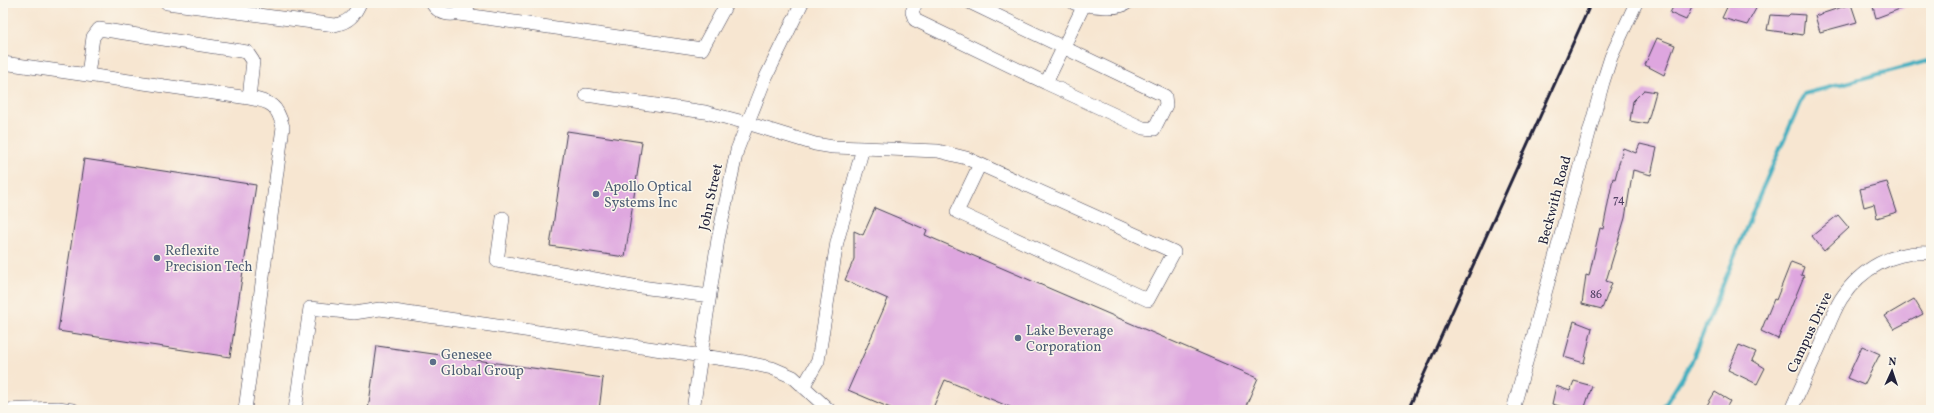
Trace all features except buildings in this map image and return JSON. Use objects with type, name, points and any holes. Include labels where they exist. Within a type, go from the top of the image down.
[{"type":"street","points":[[167,3],[334,26],[346,23],[352,18],[360,3]]},
{"type":"street","points":[[432,3],[436,10],[448,15],[459,14],[702,49],[727,3]]},
{"type":"street","points":[[459,14],[466,10],[470,3]]},
{"type":"street","name":"John Street","points":[[693,410],[718,239],[727,189],[737,150],[747,123],[802,3]]},
{"type":"street","points":[[916,3],[912,12],[915,20],[1142,128],[1154,129],[1166,105],[1165,96],[971,3]]},
{"type":"street","points":[[1046,83],[1081,3],[1102,7],[1124,6],[1127,3]]},
{"type":"street","name":"Beckwith Road","points":[[1513,410],[1603,82],[1611,57],[1636,3]]},
{"type":"street","points":[[88,75],[92,37],[99,29],[247,52],[252,61],[249,98]]},
{"type":"street","points":[[3,63],[264,100],[279,111],[283,127],[245,410]]},
{"type":"street","points":[[586,95],[705,112],[815,144],[833,147],[938,150],[980,164],[1174,252],[1148,300],[957,212],[980,164]]},
{"type":"street","points":[[803,387],[818,361],[837,242],[863,148]]},
{"type":"street","points":[[503,218],[497,261],[633,286],[710,296]]},
{"type":"street","name":"Campus Drive","points":[[1791,410],[1841,300],[1855,281],[1871,268],[1889,258],[1907,253],[1931,253]]},
{"type":"street","points":[[295,410],[310,308],[354,313],[380,309],[701,357],[744,362],[772,368],[793,378],[829,410]]},
{"type":"street","points":[[3,410],[58,408],[73,410]]},
{"type":"waterway","points":[[1662,410],[1691,363],[1760,194],[1804,94],[1931,60]]},
{"type":"railway","points":[[1408,410],[1591,3]]},
{"type":"place","name":"Apollo Optical Systems Inc","points":[[596,194]]},
{"type":"place","name":"Reflexite Precision Tech","points":[[157,258]]},
{"type":"place","name":"Lake Beverage Corporation","points":[[1018,338]]},
{"type":"place","name":"Genesee Global Group","points":[[433,362]]}]
